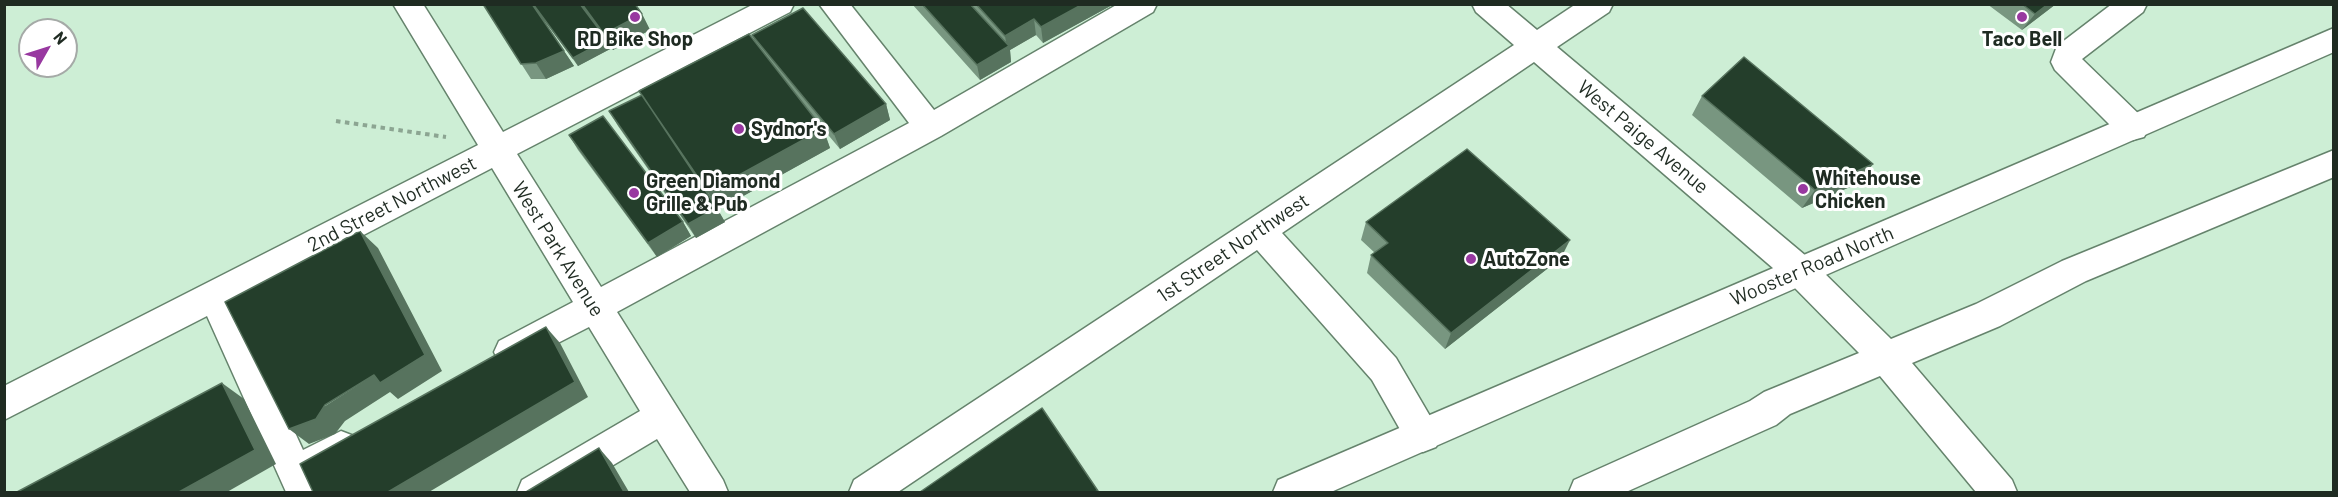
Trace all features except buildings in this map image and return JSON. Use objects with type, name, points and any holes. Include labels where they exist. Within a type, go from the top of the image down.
[{"type":"street","name":"2nd Street Northwest","points":[[4,404],[780,4]]},
{"type":"street","points":[[833,4],[930,127]]},
{"type":"street","points":[[480,370],[594,306],[930,127],[1143,4]]},
{"type":"street","name":"West Paige Avenue","points":[[1486,4],[1800,271],[1886,357],[1999,492]]},
{"type":"street","name":"1st Street Northwest","points":[[867,492],[1599,4]]},
{"type":"street","points":[[2133,4],[2068,54],[2066,62],[2133,128]]},
{"type":"street","name":"West Park Avenue","points":[[412,6],[497,151],[710,492]]},
{"type":"street","name":"Wooster Road North","points":[[1291,492],[2334,39]]},
{"type":"street","points":[[1587,492],[1763,413],[1777,403],[1988,315],[2074,271],[2334,163]]},
{"type":"street","points":[[1259,230],[1384,369],[1423,435]]},
{"type":"street","points":[[215,296],[299,483],[367,433]]},
{"type":"street","points":[[535,492],[662,417]]},
{"type":"path","points":[[336,121],[447,137],[466,167]]},
{"type":"place","name":"RD Bike Shop","points":[[635,17]]},
{"type":"place","name":"Taco Bell","points":[[2022,17]]},
{"type":"place","name":"Sydnor's","points":[[739,129]]},
{"type":"place","name":"Whitehouse Chicken","points":[[1803,189]]},
{"type":"place","name":"Green Diamond Grille & Pub","points":[[634,193]]},
{"type":"place","name":"AutoZone","points":[[1471,259]]}]
